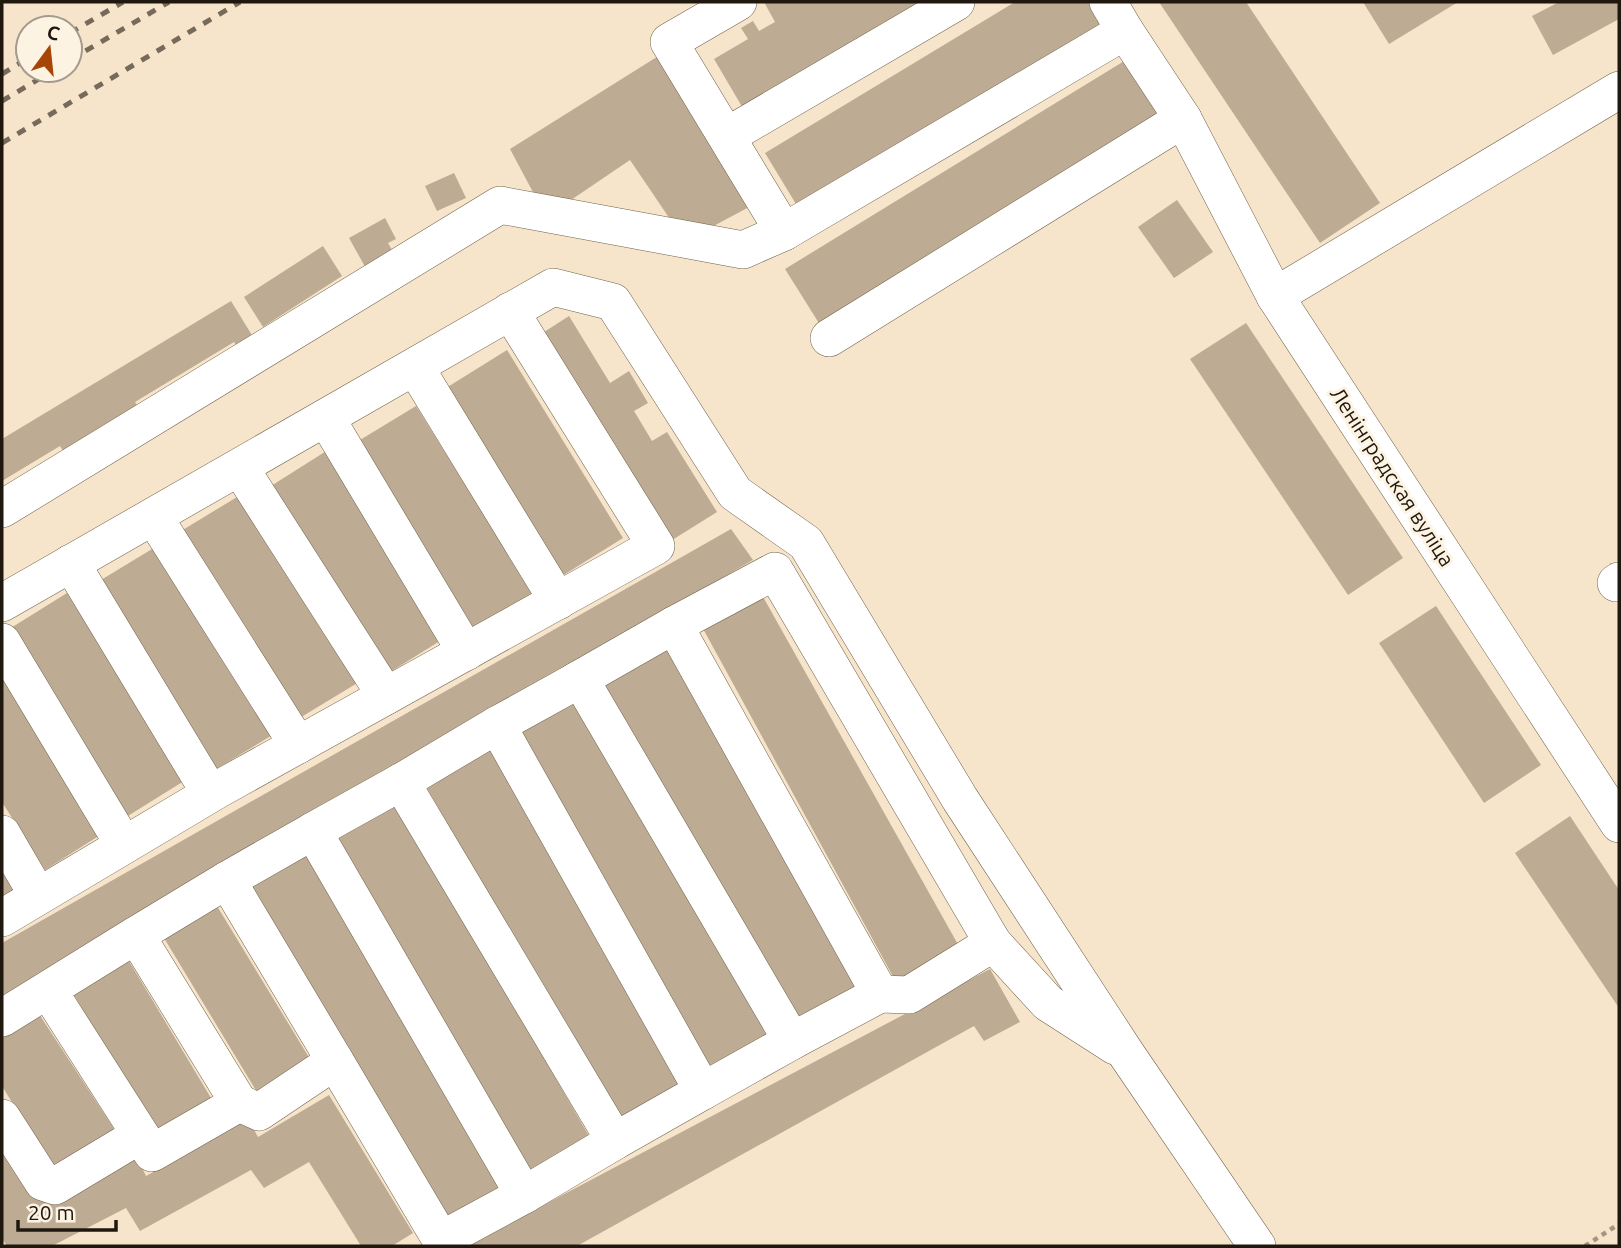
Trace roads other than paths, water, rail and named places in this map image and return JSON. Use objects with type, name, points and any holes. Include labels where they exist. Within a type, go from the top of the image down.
[{"type":"street","points":[[738,2],[669,42],[783,232]]},
{"type":"street","points":[[727,136],[956,2]]},
{"type":"street","points":[[2,509],[500,205],[743,250],[783,232],[1116,16]]},
{"type":"street","name":"Ленінградская вуліца","points":[[1116,16],[1183,120],[1275,296],[1619,824]]},
{"type":"street","points":[[1275,296],[1619,90]]},
{"type":"street","points":[[829,338],[1183,120]]},
{"type":"street","points":[[2,603],[553,287],[613,302],[735,493],[806,543],[960,799],[1125,1052],[1257,1246]]},
{"type":"street","points":[[2,918],[210,793],[656,546],[510,312]]},
{"type":"street","points":[[415,367],[558,601]]},
{"type":"street","points":[[326,418],[466,652]]},
{"type":"street","points":[[240,468],[386,696]]},
{"type":"street","points":[[153,517],[298,745]]},
{"type":"street","points":[[71,563],[210,793]]},
{"type":"street","points":[[2,1018],[227,880],[775,570],[993,943],[1048,1003],[1125,1052]]},
{"type":"street","points":[[674,625],[880,994]]},
{"type":"street","points":[[2,642],[124,845]]},
{"type":"street","points":[[576,681],[580,678],[792,1041]]},
{"type":"street","points":[[497,725],[703,1091]]},
{"type":"street","points":[[401,782],[615,1142]]},
{"type":"street","points":[[313,831],[524,1195]]},
{"type":"street","points":[[2,834],[38,896]]},
{"type":"street","points":[[227,880],[441,1240],[792,1041],[880,994],[909,995],[993,943]]},
{"type":"street","points":[[136,935],[239,1103],[259,1112],[335,1061]]},
{"type":"street","points":[[48,990],[152,1153],[239,1103]]},
{"type":"street","points":[[2,1118],[43,1182],[55,1186],[140,1135]]},
{"type":"railway","points":[[84,25],[123,2]]},
{"type":"railway","points":[[84,52],[169,2]]},
{"type":"railway","points":[[2,143],[240,2]]},
{"type":"railway","points":[[2,74],[14,67]]},
{"type":"railway","points":[[2,101],[31,84]]}]
